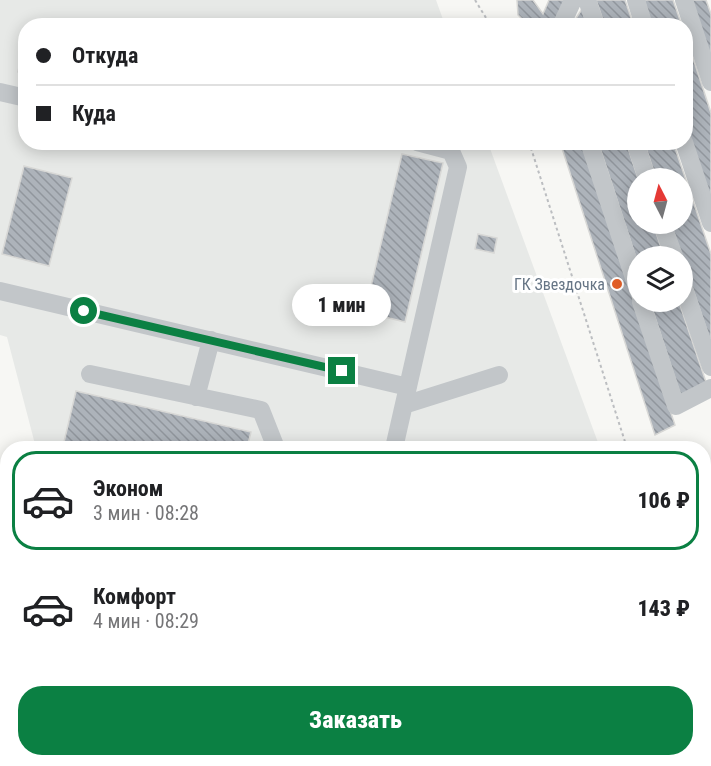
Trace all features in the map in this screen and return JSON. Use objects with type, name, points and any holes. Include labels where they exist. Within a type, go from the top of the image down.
[{"type":"street","points":[[565,18],[573,0]]},
{"type":"street","points":[[587,0],[593,18]]},
{"type":"street","points":[[636,0],[642,18]]},
{"type":"street","points":[[684,0],[690,18]]},
{"type":"street","points":[[693,27],[711,82]]},
{"type":"street","points":[[0,92],[18,96]]},
{"type":"street","points":[[396,441],[458,166],[451,151],[447,150]]},
{"type":"street","points":[[592,150],[627,257]]},
{"type":"street","points":[[638,150],[644,168]]},
{"type":"street","points":[[687,150],[711,223]]},
{"type":"street","points":[[0,291],[408,387]]},
{"type":"street","points":[[644,312],[676,406],[711,388]]},
{"type":"street","points":[[692,312],[711,367]]},
{"type":"street","points":[[196,397],[211,340]]},
{"type":"street","points":[[90,374],[261,410],[273,441]]},
{"type":"street","points":[[404,405],[499,375]]},
{"type":"path","points":[[475,0],[486,18]]},
{"type":"path","points":[[531,150],[625,441]]},
{"type":"shaded area","points":[[0,0],[436,0],[442,18],[18,18],[18,150],[491,150],[597,441],[34,441],[7,337],[0,335]]},
{"type":"building","points":[[517,0],[533,0],[543,14],[549,0],[566,0],[558,18],[521,18],[518,15]]},
{"type":"building","points":[[596,0],[625,0],[631,18],[602,18]]},
{"type":"building","points":[[644,0],[673,0],[679,18],[650,18]]},
{"type":"building","points":[[692,0],[706,0],[711,14],[711,62]]},
{"type":"building","points":[[582,9],[585,18],[576,18]]},
{"type":"building","points":[[693,58],[711,113],[711,201],[693,146]]},
{"type":"building","name":"ГК Звездочка","points":[[563,150],[584,150],[627,280],[627,312],[637,312],[675,425],[655,435]]},
{"type":"building","points":[[601,150],[629,150],[635,168],[627,168],[627,230]]},
{"type":"building","points":[[647,150],[676,150],[682,168],[653,168]]},
{"type":"building","points":[[402,154],[443,163],[405,322],[365,312]]},
{"type":"building","points":[[24,166],[72,178],[49,266],[2,254]]},
{"type":"building","points":[[693,201],[711,254],[711,343],[693,289],[693,246],[678,246],[674,234],[693,234]]},
{"type":"building","points":[[478,234],[497,238],[494,253],[475,249]]},
{"type":"building","points":[[628,234],[656,234],[661,246],[632,246]]},
{"type":"building","points":[[653,312],[682,312],[707,385],[681,397]]},
{"type":"building","points":[[76,391],[251,432],[249,441],[64,441]]},
{"type":"place","name":"ГК Звездочка","points":[[617,284]]},
{"type":"route","points":[[84,311],[342,371]]}]
